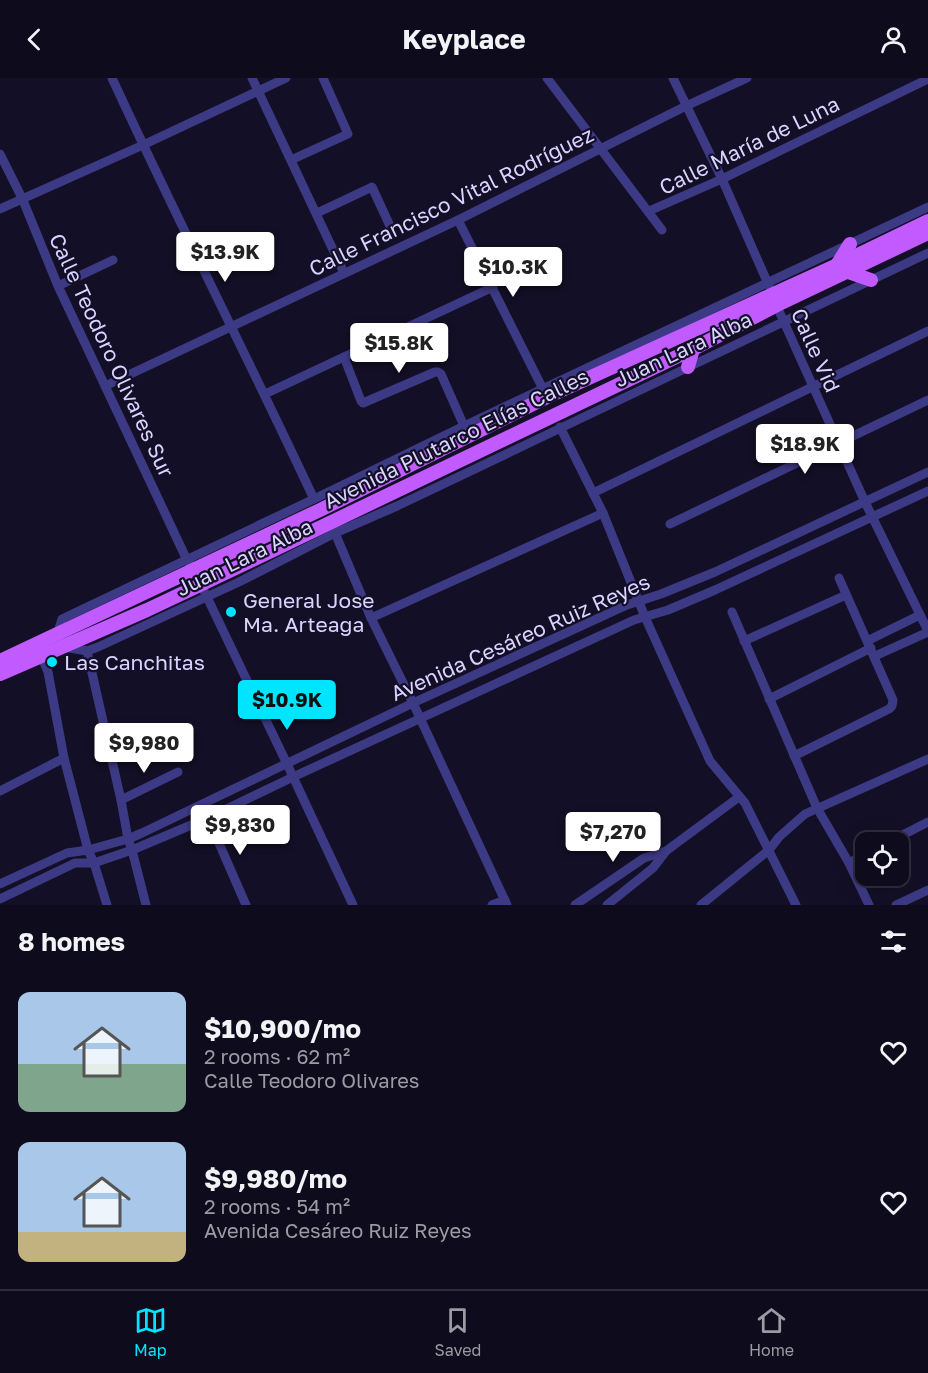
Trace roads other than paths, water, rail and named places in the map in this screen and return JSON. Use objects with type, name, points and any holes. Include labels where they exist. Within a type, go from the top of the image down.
[{"type":"main road","name":"Avenida Plutarco Elías Calles","points":[[843,268],[928,221]]},
{"type":"main road","name":"Avenida Plutarco Elías Calles","points":[[0,675],[39,650],[59,641],[190,565],[320,510],[547,397],[772,294],[928,233]]},
{"type":"main road","points":[[850,244],[843,268],[871,280]]},
{"type":"main road","name":"Avenida Plutarco Elías Calles","points":[[59,641],[80,640],[203,591],[393,499],[481,450],[693,349],[772,294]]},
{"type":"main road","points":[[668,329],[690,331]]},
{"type":"main road","points":[[688,367],[693,349]]},
{"type":"main road","points":[[462,427],[478,431]]},
{"type":"main road","points":[[481,450],[498,457]]},
{"type":"main road","points":[[379,480],[390,463]]},
{"type":"main road","name":"Avenida Plutarco Elías Calles","points":[[0,661],[39,650]]},
{"type":"street","points":[[112,78],[314,500]]},
{"type":"street","points":[[252,78],[344,273]]},
{"type":"street","points":[[0,209],[143,146],[286,78]]},
{"type":"street","points":[[291,160],[348,134],[323,78]]},
{"type":"street","points":[[547,78],[646,209],[650,211],[650,215],[662,230]]},
{"type":"street","name":"Calle Vid","points":[[673,78],[722,179],[865,502],[928,632]]},
{"type":"street","name":"Calle Francisco Vital Rodríguez","points":[[105,386],[458,220],[747,78]]},
{"type":"street","name":"Calle María de Luna","points":[[650,211],[722,179],[928,79]]},
{"type":"street","name":"Calle Teodoro Olivares Sur","points":[[0,154],[22,198],[58,286],[105,386],[353,905]]},
{"type":"street","points":[[317,213],[372,187],[390,226]]},
{"type":"street","points":[[190,565],[314,500],[668,329],[772,294],[850,244],[928,207]]},
{"type":"street","points":[[458,220],[543,389]]},
{"type":"street","name":"Juan Lara Alba","points":[[87,651],[203,591],[335,533],[393,499],[498,457],[928,253]]},
{"type":"street","points":[[58,286],[113,260]]},
{"type":"street","points":[[265,394],[493,287]]},
{"type":"street","points":[[593,493],[928,331]]},
{"type":"street","points":[[344,357],[363,403],[438,372],[441,374],[462,427]]},
{"type":"street","points":[[670,524],[928,400]]},
{"type":"street","points":[[560,427],[603,513],[638,601],[711,761],[746,803],[795,904]]},
{"type":"street","name":"Avenida Cesáreo Ruiz Reyes","points":[[0,884],[67,853],[128,839],[413,703],[638,601],[715,572],[865,502],[927,476]]},
{"type":"street","name":"Avenida Cesáreo Ruiz Reyes","points":[[0,899],[75,863],[94,863],[132,850],[208,818],[634,620],[668,610],[715,590],[928,490]]},
{"type":"street","points":[[371,618],[603,513]]},
{"type":"street","points":[[335,533],[371,618],[506,903],[492,905]]},
{"type":"street","points":[[795,756],[890,708],[893,700],[839,578]]},
{"type":"street","points":[[744,641],[846,595]]},
{"type":"street","points":[[732,612],[817,808],[849,863],[869,905]]},
{"type":"street","points":[[769,699],[871,648],[920,615]]},
{"type":"street","points":[[871,648],[928,632]]},
{"type":"street","points":[[59,641],[87,651],[128,839],[146,905]]},
{"type":"street","points":[[39,650],[48,672],[64,758],[88,850],[107,905]]},
{"type":"street","points":[[0,791],[64,758]]},
{"type":"street","points":[[700,905],[769,850],[779,837],[805,814],[928,759]]},
{"type":"street","points":[[121,800],[178,772]]},
{"type":"street","points":[[607,905],[653,868],[666,851],[739,797]]},
{"type":"street","points":[[208,818],[246,905]]},
{"type":"street","points":[[908,832],[928,822]]},
{"type":"street","points":[[575,905],[644,858],[666,851]]},
{"type":"street","points":[[849,863],[855,860]]},
{"type":"street","points":[[896,905],[928,890]]},
{"type":"place","name":"General Jose Ma. Arteaga","points":[[231,612]]},
{"type":"place","name":"Las Canchitas","points":[[52,662]]}]
